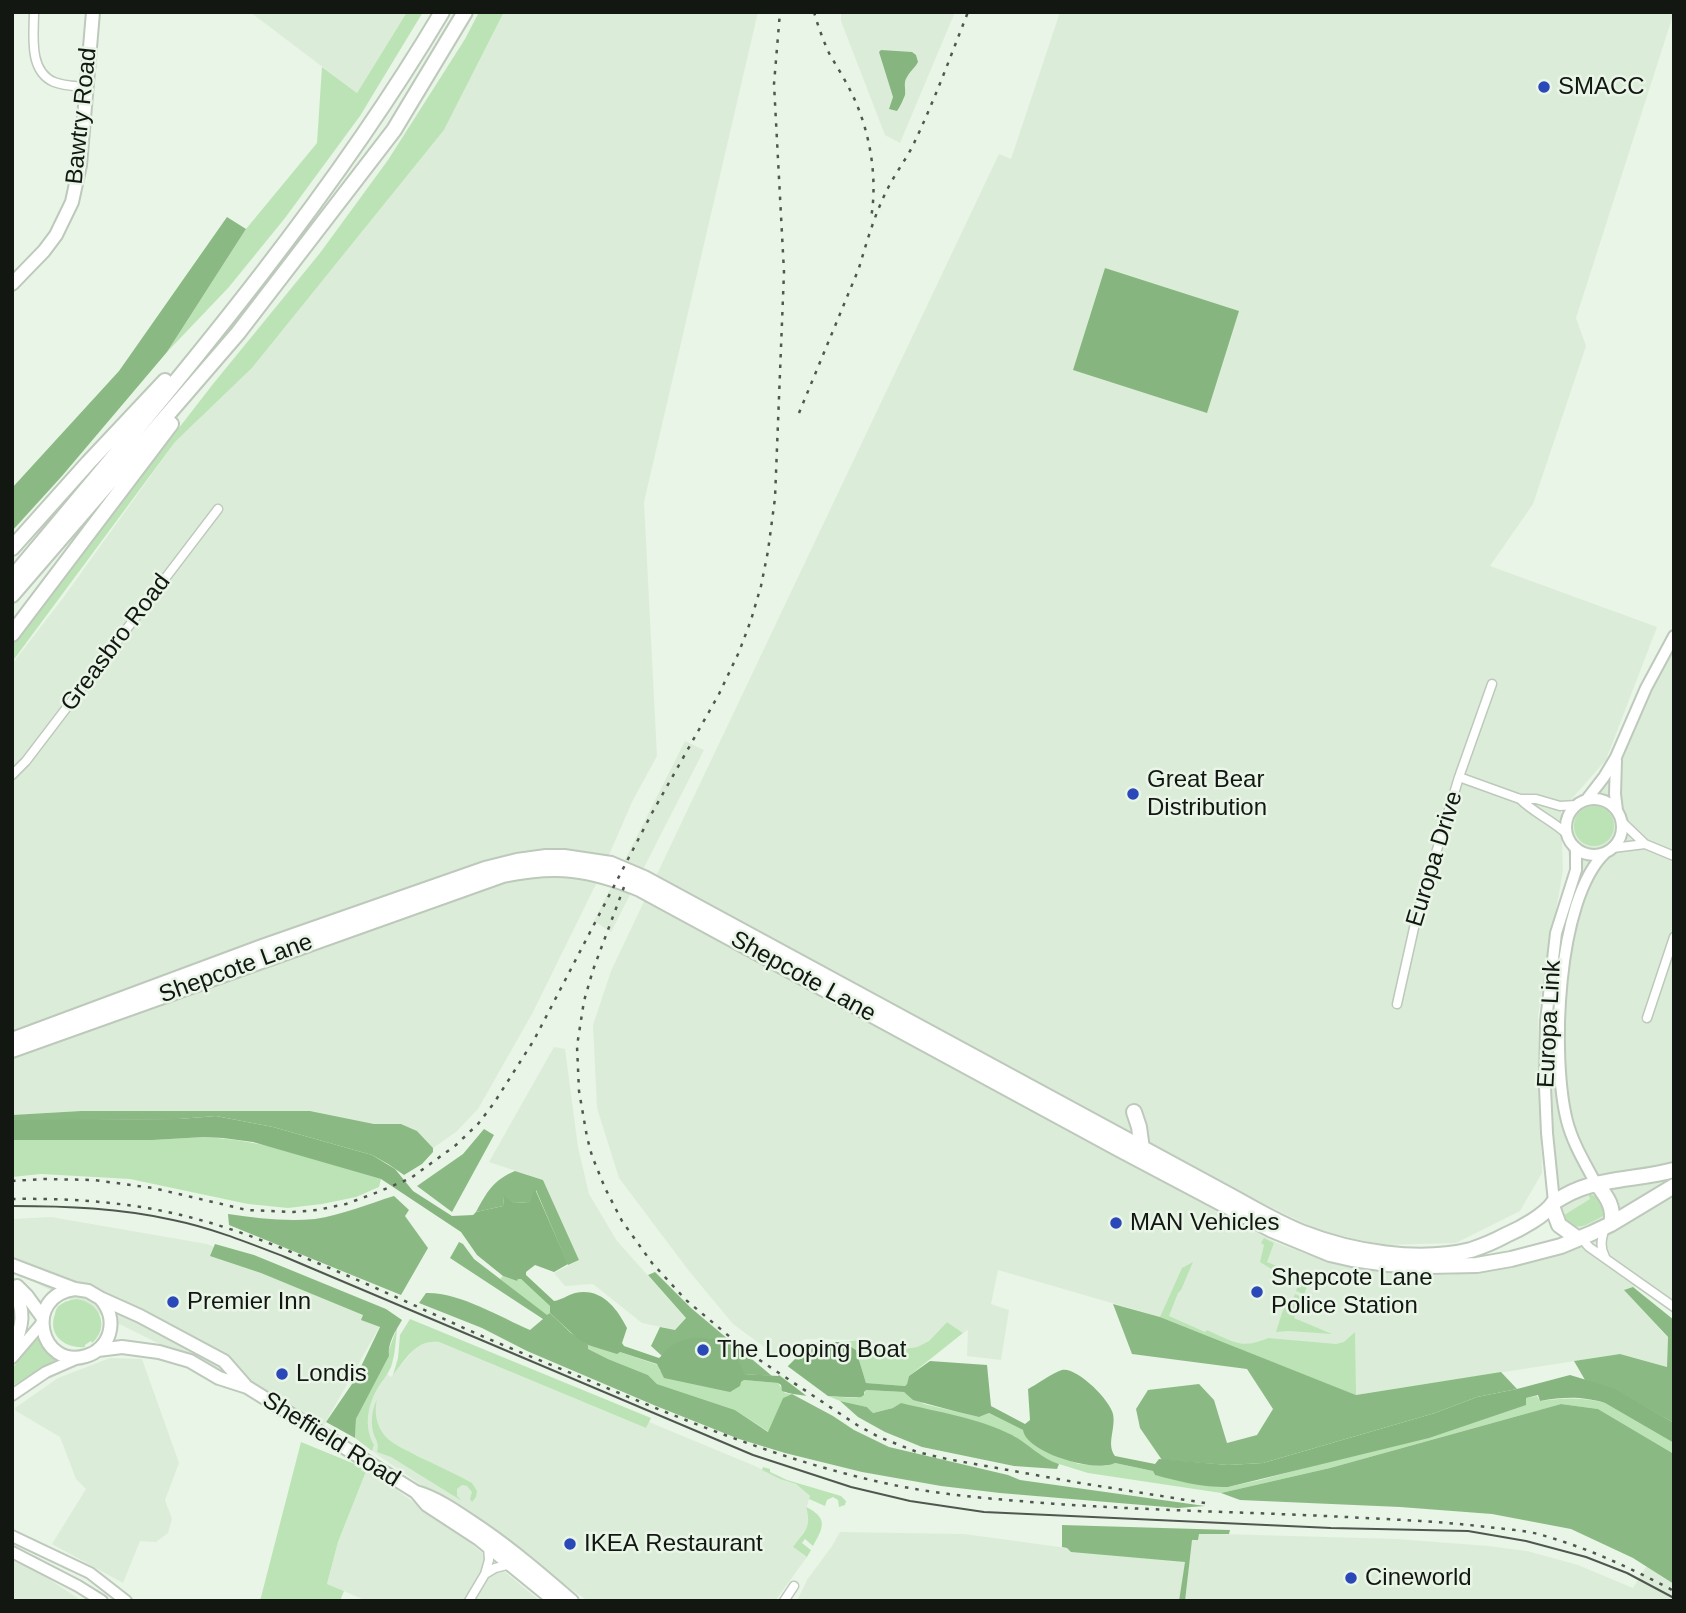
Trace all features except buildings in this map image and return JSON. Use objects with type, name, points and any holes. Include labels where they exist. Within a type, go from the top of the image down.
[{"type":"highway","points":[[12,578],[144,420],[347,160],[406,73],[442,12]]},
{"type":"highway","points":[[12,596],[226,346],[394,130],[466,12]]},
{"type":"highway","points":[[12,548],[235,306]]},
{"type":"highway","points":[[12,634],[193,394],[226,346]]},
{"type":"highway","name":"Shepcote Lane","points":[[12,1040],[262,947],[485,869],[517,860],[574,858],[611,864],[644,878],[1272,1230],[1329,1254],[1388,1264],[1429,1260],[1473,1249],[1516,1230],[1578,1189],[1674,1170]]},
{"type":"highway","name":"Shepcote Lane","points":[[12,1050],[503,875],[564,868],[611,877],[640,889],[1117,1142],[1142,1149],[1300,1231],[1321,1239],[1367,1251],[1477,1265],[1511,1259],[1579,1238],[1608,1226],[1674,1186]]},
{"type":"highway","points":[[1134,1112],[1142,1149]]},
{"type":"highway","points":[[1596,1184],[1610,1202],[1612,1216],[1608,1226]]},
{"type":"highway","points":[[1553,1204],[1559,1226],[1579,1238]]},
{"type":"highway","points":[[1511,1259],[1516,1230]]},
{"type":"main road","name":"Bawtry Road","points":[[12,284],[56,235],[72,202],[80,165],[93,12]]},
{"type":"main road","points":[[12,1265],[75,1289],[88,1291],[140,1316],[224,1361],[247,1387]]},
{"type":"main road","points":[[12,1285],[27,1296],[42,1321],[44,1335],[52,1347],[64,1355],[78,1358],[89,1356],[106,1340],[111,1324],[109,1312],[100,1298]]},
{"type":"main road","points":[[12,1285],[21,1306],[22,1320],[12,1356]]},
{"type":"main road","points":[[42,1321],[52,1299],[61,1292],[75,1289]]},
{"type":"main road","points":[[98,1350],[122,1347],[159,1352],[190,1362],[219,1378],[247,1387]]},
{"type":"main road","name":"Sheffield Road","points":[[247,1387],[415,1492],[427,1505],[488,1546],[555,1601]]},
{"type":"main road","name":"Sheffield Road","points":[[415,1492],[430,1496],[497,1539],[572,1601]]},
{"type":"street","points":[[34,12],[36,62],[45,77],[62,85],[86,87]]},
{"type":"street","name":"Greasbro Road","points":[[12,775],[26,761],[218,509]]},
{"type":"street","points":[[1645,845],[1590,855],[1576,848],[1571,842],[1567,834],[1567,818],[1599,784],[1616,757],[1636,709],[1674,636]]},
{"type":"street","points":[[1459,778],[1492,684]]},
{"type":"street","points":[[1616,757],[1615,794],[1622,822],[1645,845],[1674,856]]},
{"type":"street","name":"Europa Drive","points":[[1397,1004],[1416,919],[1459,778],[1520,799],[1535,799],[1560,806],[1581,802]]},
{"type":"street","name":"Europa Drive","points":[[1520,799],[1531,810],[1548,818],[1567,834]]},
{"type":"street","points":[[1581,802],[1603,800],[1617,810]]},
{"type":"street","points":[[1609,850],[1621,836],[1622,822]]},
{"type":"street","name":"Europa Link","points":[[1553,1204],[1545,1087],[1546,1021],[1554,944],[1576,870],[1576,848]]},
{"type":"street","name":"Europa Link","points":[[1596,1184],[1579,1154],[1566,1119],[1560,1074],[1559,1036],[1562,970],[1571,926],[1587,879],[1598,859],[1609,850]]},
{"type":"street","points":[[1647,1018],[1674,937]]},
{"type":"street","points":[[1605,1257],[1601,1243],[1608,1226]]},
{"type":"street","points":[[1579,1238],[1674,1307]]},
{"type":"street","points":[[12,1356],[42,1321]]},
{"type":"street","points":[[12,1395],[46,1372],[78,1358]]},
{"type":"street","points":[[12,1536],[96,1577],[126,1601]]},
{"type":"street","points":[[469,1601],[485,1574],[489,1560],[488,1546]]},
{"type":"street","points":[[43,1551],[64,1570],[69,1581]]},
{"type":"street","points":[[12,1552],[97,1597]]},
{"type":"street","points":[[485,1574],[511,1564]]},
{"type":"street","points":[[96,1577],[97,1597]]},
{"type":"street","points":[[97,1597],[106,1585]]},
{"type":"street","points":[[785,1601],[794,1586]]},
{"type":"shaded area","points":[[250,12],[407,12],[357,93]]},
{"type":"shaded area","points":[[407,12],[423,12],[360,116],[285,218],[229,287],[167,352],[246,229],[317,143],[322,67],[357,93]]},
{"type":"shaded area","points":[[479,12],[504,12],[444,130],[252,368],[175,442],[12,662],[12,643],[213,384],[320,253],[388,160],[465,39]]},
{"type":"shaded area","points":[[504,12],[758,12],[644,502],[657,756],[633,800],[597,882],[532,1014],[478,1109],[456,1132],[433,1148],[417,1131],[401,1124],[374,1124],[310,1111],[81,1111],[12,1115],[12,664],[175,442],[252,368],[444,130]]},
{"type":"shaded area","points":[[841,12],[955,12],[900,143],[885,135],[841,21]]},
{"type":"shaded area","points":[[1060,12],[1674,12],[1576,318],[1586,346],[1533,504],[1490,566],[1657,627],[1606,760],[1561,811],[1563,870],[1538,1015],[1542,1173],[1520,1211],[1456,1243],[1383,1245],[1320,1231],[1232,1188],[1218,1213],[1277,1243],[1322,1260],[1354,1268],[1410,1275],[1448,1275],[1508,1268],[1558,1254],[1579,1244],[1548,1205],[1544,1119],[1544,1051],[1570,864],[1564,826],[1565,814],[1601,777],[1631,706],[1674,626],[1674,1314],[1636,1287],[1625,1290],[1668,1338],[1667,1367],[1620,1354],[1356,1395],[1160,1317],[998,1270],[991,1304],[1009,1310],[1001,1360],[967,1356],[968,1330],[963,1333],[947,1322],[929,1341],[917,1347],[881,1349],[858,1340],[805,1339],[778,1357],[733,1324],[619,1178],[597,1108],[593,1025],[611,971],[999,154],[1011,159]]},
{"type":"shaded area","points":[[879,52],[912,52],[918,62],[906,79],[905,95],[897,111],[889,109],[893,97]]},
{"type":"shaded area","points":[[227,217],[246,229],[167,352],[12,531],[12,488],[119,371]]},
{"type":"shaded area","points":[[1105,268],[1239,311],[1207,413],[1073,370]]},
{"type":"shaded area","points":[[685,741],[704,750],[611,932],[594,921]]},
{"type":"shaded area","points":[[1594,806],[1602,807],[1608,812],[1613,818],[1613,834],[1608,840],[1602,845],[1594,846],[1586,845],[1580,840],[1575,834],[1574,826],[1575,818],[1580,812],[1586,807]]},
{"type":"shaded area","points":[[554,1047],[565,1049],[578,1147],[589,1194],[617,1241],[686,1318],[675,1330],[642,1323],[593,1284],[565,1286],[554,1273],[579,1260],[543,1180],[489,1162]]},
{"type":"shaded area","points":[[81,1111],[310,1111],[374,1124],[401,1124],[417,1131],[433,1148],[433,1152],[422,1164],[404,1175],[372,1155],[273,1127],[216,1116],[12,1121],[12,1115]]},
{"type":"shaded area","points":[[216,1116],[273,1127],[372,1155],[395,1169],[413,1191],[452,1216],[473,1215],[503,1206],[504,1196],[515,1203],[529,1202],[535,1189],[568,1264],[554,1272],[535,1265],[526,1275],[554,1301],[584,1292],[600,1296],[613,1307],[627,1328],[622,1343],[624,1346],[659,1358],[669,1347],[685,1339],[720,1340],[732,1351],[744,1374],[778,1376],[807,1347],[822,1342],[843,1342],[856,1350],[866,1383],[905,1386],[909,1376],[930,1361],[987,1365],[991,1406],[1025,1424],[1030,1420],[1028,1389],[1059,1371],[1068,1370],[1092,1386],[1111,1408],[1114,1420],[1111,1446],[1115,1456],[1155,1464],[1159,1459],[1228,1465],[1263,1463],[1435,1413],[1477,1397],[1570,1375],[1613,1388],[1674,1423],[1674,1443],[1605,1403],[1572,1398],[1540,1401],[1538,1395],[1526,1398],[1526,1405],[1429,1438],[1228,1487],[1191,1484],[1155,1475],[1153,1471],[1115,1463],[1093,1465],[1063,1459],[1036,1446],[1023,1430],[989,1413],[979,1417],[958,1412],[913,1400],[904,1392],[866,1390],[861,1397],[804,1395],[782,1391],[778,1383],[744,1380],[730,1392],[664,1378],[657,1364],[620,1352],[617,1354],[579,1340],[550,1313],[550,1306],[521,1279],[517,1281],[503,1276],[477,1255],[461,1232],[381,1179],[364,1174],[253,1142],[223,1138],[12,1140],[12,1120],[179,1119]]},
{"type":"shaded area","points":[[484,1129],[494,1135],[452,1212],[417,1186],[463,1154]]},
{"type":"shaded area","points":[[204,1137],[249,1142],[316,1158],[381,1179],[379,1187],[356,1197],[288,1208],[248,1204],[130,1179],[41,1174],[12,1177],[12,1140],[153,1140]]},
{"type":"shaded area","points":[[515,1171],[543,1180],[579,1260],[568,1265],[536,1190],[529,1202],[515,1203],[504,1197],[503,1206],[476,1212],[491,1187]]},
{"type":"shaded area","points":[[1588,1193],[1600,1202],[1603,1216],[1577,1227],[1561,1217],[1590,1199]]},
{"type":"shaded area","points":[[394,1196],[409,1210],[405,1216],[428,1248],[401,1295],[229,1225],[228,1214],[282,1220],[315,1219]]},
{"type":"shaded area","points":[[51,1217],[207,1244],[385,1317],[324,1425],[42,1286],[12,1268],[12,1219]]},
{"type":"shaded area","points":[[1264,1238],[1274,1243],[1267,1262],[1310,1280],[1304,1294],[1296,1291],[1299,1283],[1260,1262],[1264,1245],[1261,1243]]},
{"type":"shaded area","points":[[459,1242],[474,1259],[547,1315],[550,1313],[588,1345],[588,1349],[648,1375],[657,1384],[735,1410],[768,1432],[783,1398],[792,1394],[889,1447],[1020,1480],[1205,1506],[1178,1508],[941,1486],[862,1472],[739,1439],[419,1303],[426,1293],[452,1297],[479,1306],[530,1330],[543,1319],[450,1258]]},
{"type":"shaded area","points":[[215,1244],[254,1255],[386,1309],[402,1320],[391,1342],[389,1356],[356,1419],[355,1438],[326,1422],[354,1381],[380,1327],[361,1320],[363,1315],[261,1273],[210,1256]]},
{"type":"shaded area","points":[[1193,1262],[1169,1316],[1205,1332],[1207,1330],[1243,1344],[1268,1338],[1336,1344],[1344,1342],[1355,1332],[1356,1395],[1160,1317],[1182,1268]]},
{"type":"shaded area","points":[[655,1272],[691,1308],[772,1376],[744,1374],[662,1356],[651,1346],[660,1327],[675,1330],[686,1318],[648,1275]]},
{"type":"shaded area","points":[[503,1276],[517,1281],[518,1278],[521,1279],[550,1306],[550,1313],[547,1316],[500,1279]]},
{"type":"shaded area","points":[[1633,1287],[1674,1320],[1674,1423],[1613,1389],[1585,1380],[1574,1361],[1620,1354],[1667,1367],[1668,1337],[1624,1290]]},
{"type":"shaded area","points":[[1295,1294],[1302,1297],[1294,1318],[1332,1334],[1276,1332],[1288,1300],[1292,1301]]},
{"type":"shaded area","points":[[76,1299],[91,1304],[100,1316],[101,1330],[98,1337],[85,1347],[65,1343],[54,1328],[53,1322],[58,1307]]},
{"type":"shaded area","points":[[1113,1304],[1160,1317],[1356,1395],[1501,1372],[1517,1389],[1477,1397],[1435,1413],[1263,1463],[1228,1465],[1162,1460],[1140,1428],[1136,1409],[1148,1390],[1199,1384],[1214,1400],[1227,1443],[1257,1435],[1273,1409],[1247,1369],[1132,1354]]},
{"type":"shaded area","points":[[410,1319],[651,1418],[646,1428],[439,1342],[418,1347],[393,1375],[400,1335]]},
{"type":"shaded area","points":[[947,1322],[963,1333],[909,1376],[905,1386],[866,1383],[856,1350],[843,1342],[858,1340],[880,1349],[917,1347],[929,1341]]},
{"type":"shaded area","points":[[397,1328],[391,1367],[370,1407],[368,1422],[374,1445],[372,1451],[355,1438],[356,1419],[389,1356]]},
{"type":"shaded area","points":[[34,1339],[42,1339],[59,1358],[12,1386],[12,1369]]},
{"type":"shaded area","points":[[430,1341],[439,1342],[646,1428],[649,1422],[796,1484],[810,1496],[806,1509],[809,1516],[808,1526],[793,1547],[807,1557],[775,1601],[588,1601],[372,1451],[374,1445],[369,1436],[367,1416],[371,1401],[387,1374],[391,1377],[416,1347]]},
{"type":"shaded area","points":[[588,1345],[658,1365],[660,1371],[741,1382],[778,1383],[785,1393],[792,1394],[783,1398],[769,1432],[735,1410],[657,1384],[648,1375],[587,1349]]},
{"type":"shaded area","points":[[110,1358],[142,1359],[179,1463],[165,1500],[172,1519],[168,1533],[156,1542],[140,1541],[123,1583],[52,1544],[86,1489],[76,1479],[60,1437],[15,1408],[58,1378]]},
{"type":"shaded area","points":[[865,1390],[904,1392],[924,1404],[979,1417],[989,1413],[1023,1430],[1059,1457],[1079,1464],[1105,1466],[1115,1463],[1153,1471],[1155,1475],[1216,1487],[1260,1480],[1431,1434],[1537,1396],[1540,1401],[1572,1399],[1605,1403],[1674,1443],[1674,1454],[1598,1409],[1561,1404],[1330,1468],[1221,1493],[1088,1473],[1046,1460],[1014,1436],[893,1408],[873,1413],[867,1407],[828,1396],[856,1398],[864,1395]]},
{"type":"shaded area","points":[[377,1399],[376,1418],[385,1436],[400,1447],[472,1483],[477,1491],[472,1502],[472,1492],[467,1486],[462,1485],[457,1489],[457,1496],[462,1501],[391,1457],[377,1452],[378,1445],[372,1421]]},
{"type":"shaded area","points":[[840,1401],[867,1407],[873,1413],[901,1403],[972,1420],[1012,1435],[1059,1464],[1057,1469],[1014,1466],[922,1447],[885,1432],[858,1417]]},
{"type":"shaded area","points":[[1561,1404],[1598,1409],[1674,1454],[1674,1584],[1633,1558],[1571,1529],[1492,1514],[1240,1500],[1221,1493],[1330,1468]]},
{"type":"shaded area","points":[[301,1442],[367,1469],[338,1542],[327,1584],[344,1591],[340,1601],[260,1601]]},
{"type":"shaded area","points":[[763,1467],[787,1480],[841,1496],[846,1501],[845,1505],[839,1507],[838,1500],[833,1497],[827,1500],[825,1506],[809,1499],[810,1496],[796,1484],[762,1470]]},
{"type":"shaded area","points":[[367,1469],[463,1537],[540,1601],[367,1601],[327,1584],[338,1542]]},
{"type":"shaded area","points":[[806,1507],[818,1515],[822,1524],[813,1546],[805,1539],[802,1543],[811,1550],[807,1557],[793,1547],[808,1524]]},
{"type":"shaded area","points":[[1674,1521],[1674,1601],[797,1601],[807,1580],[840,1532],[964,1534],[1067,1548],[1072,1552],[1187,1533],[1397,1539],[1527,1551],[1578,1565],[1633,1588]]},
{"type":"shaded area","points":[[1062,1525],[1230,1530],[1229,1534],[1199,1534],[1198,1540],[1192,1540],[1185,1601],[1179,1601],[1185,1562],[1071,1552],[1062,1547]]},
{"type":"shaded area","points":[[12,1560],[40,1573],[82,1601],[12,1601]]},
{"type":"pier","points":[[786,1365],[832,1399],[812,1400],[775,1372]]},
{"type":"tram line","points":[[12,1206],[73,1207],[133,1213],[188,1223],[244,1241],[753,1455],[851,1487],[910,1501],[984,1512],[1331,1528],[1468,1531],[1526,1541],[1586,1557],[1627,1573],[1674,1598]]},
{"type":"railway","points":[[12,1181],[94,1180],[153,1188],[247,1210],[317,1210],[346,1204],[411,1178],[456,1145],[478,1124],[494,1103],[534,1040],[652,813],[719,694],[739,652],[761,586],[775,498],[784,272],[774,84],[780,12]]},
{"type":"railway","points":[[814,12],[827,48],[853,96],[864,125],[873,171],[871,218]]},
{"type":"railway","points":[[799,413],[859,268],[879,207],[912,147],[968,12]]},
{"type":"railway","points":[[624,887],[584,1001],[577,1046],[579,1091],[592,1156],[605,1188],[622,1221],[652,1263],[686,1300],[749,1353],[857,1425],[917,1452],[1080,1483],[1205,1503]]},
{"type":"railway","points":[[12,1199],[121,1204],[164,1211],[235,1231],[334,1270],[673,1415],[779,1454],[889,1484],[1005,1500],[1124,1508],[1411,1520],[1519,1531],[1556,1539],[1591,1552],[1674,1591]]},
{"type":"place","name":"SMACC","points":[[1544,87]]},
{"type":"place","name":"Great Bear Distribution","points":[[1133,794]]},
{"type":"place","name":"MAN Vehicles","points":[[1116,1223]]},
{"type":"place","name":"Shepcote Lane Police Station","points":[[1257,1292]]},
{"type":"place","name":"Premier Inn","points":[[173,1302]]},
{"type":"place","name":"The Looping Boat","points":[[703,1350]]},
{"type":"place","name":"Londis","points":[[282,1374]]},
{"type":"place","name":"IKEA Restaurant","points":[[570,1544]]},
{"type":"place","name":"Cineworld","points":[[1351,1578]]}]
